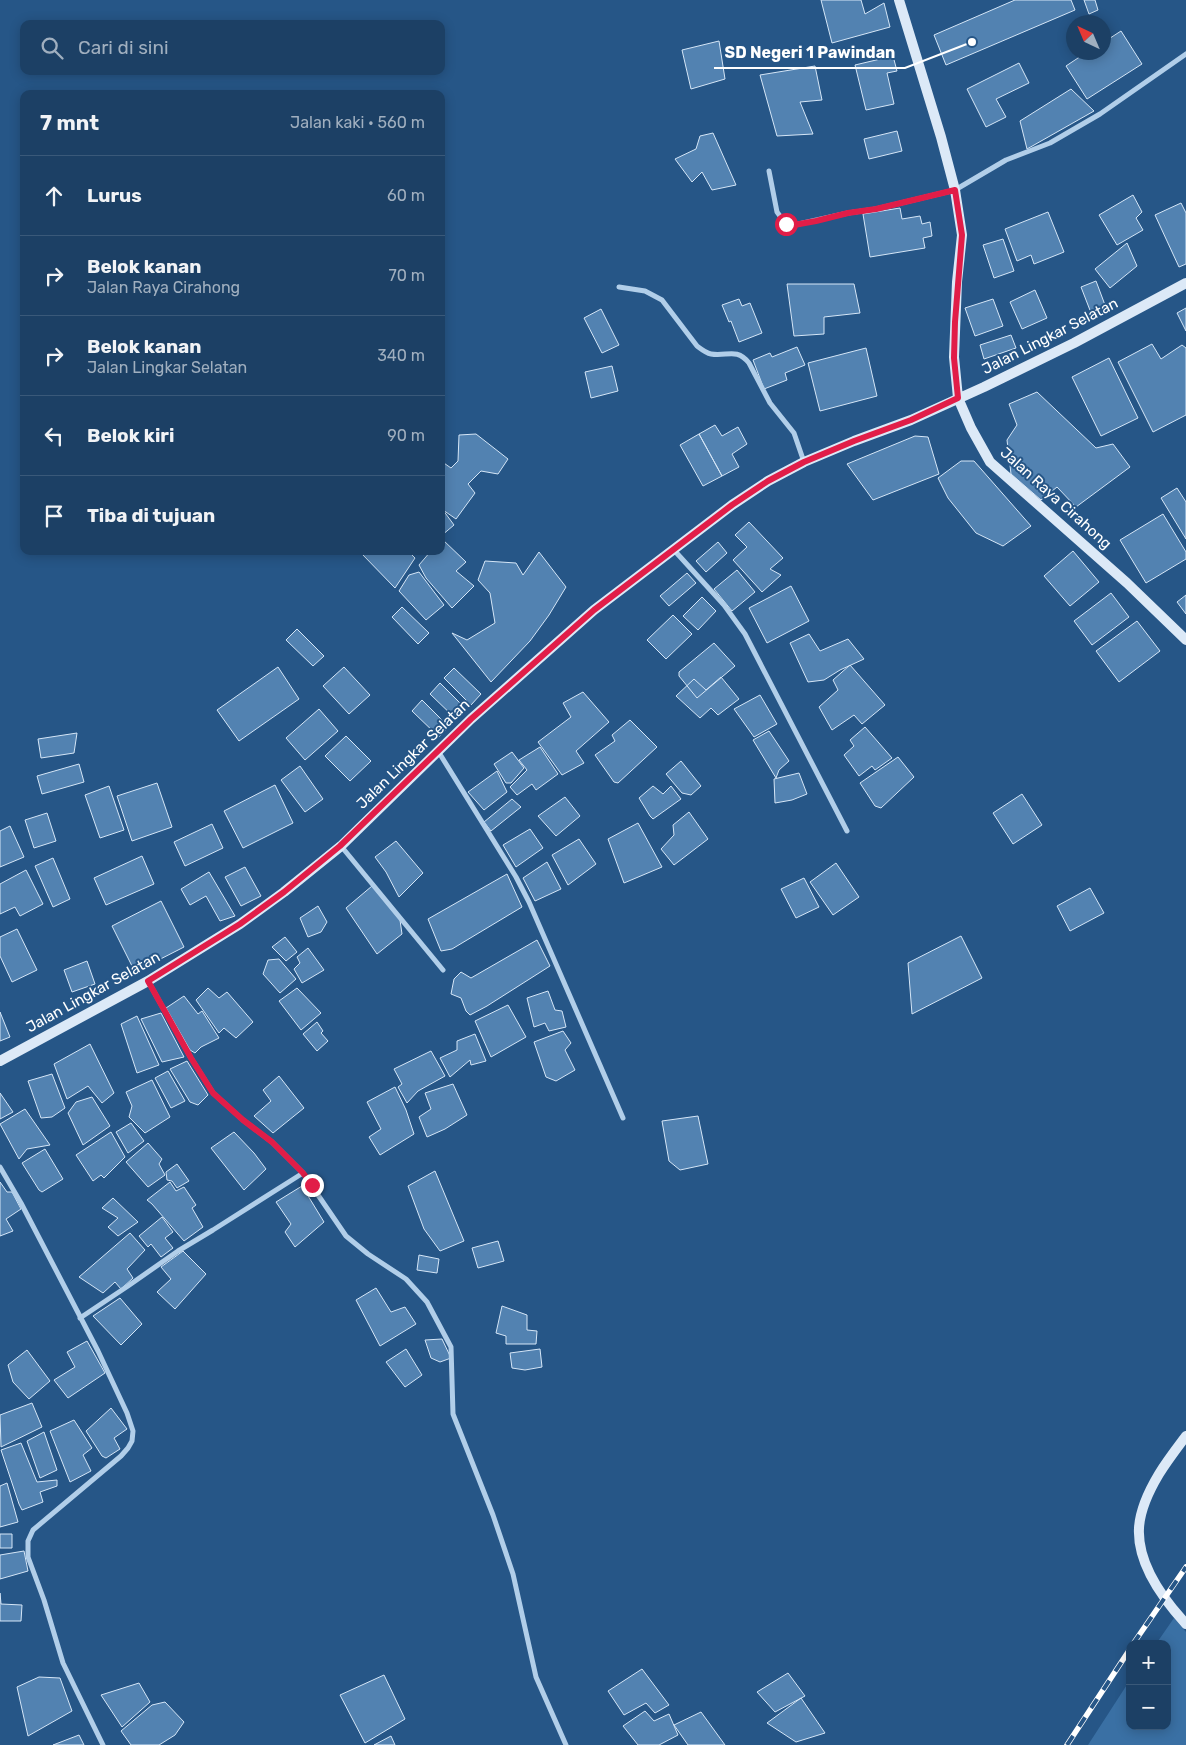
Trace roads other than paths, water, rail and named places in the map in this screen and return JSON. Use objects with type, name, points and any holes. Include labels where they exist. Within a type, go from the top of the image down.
[{"type":"street","name":"Jalan Raya Cirahong","points":[[900,0],[955,190],[962,235],[957,282],[954,358],[958,398],[971,428],[990,462],[1127,583],[1186,640]]},
{"type":"street","points":[[769,171],[776,212],[786,224],[794,225],[876,209],[955,190],[1006,160],[1050,143],[1100,114],[1186,54]]},
{"type":"street","name":"Jalan Lingkar Selatan","points":[[0,1061],[148,981],[240,924],[284,892],[340,846],[437,751],[506,687],[594,610],[732,505],[768,481],[804,462],[911,420],[958,398],[1074,342],[1186,283]]},
{"type":"street","points":[[619,287],[645,291],[662,300],[697,346],[709,354],[738,354],[744,358],[749,363],[770,404],[794,433],[804,462]]},
{"type":"street","points":[[673,549],[724,605],[745,634],[847,831]]},
{"type":"street","points":[[437,751],[516,877],[529,902],[623,1118]]},
{"type":"street","points":[[340,846],[444,970]]},
{"type":"street","points":[[148,981],[213,1093],[243,1120],[272,1142],[303,1173],[346,1236],[368,1254],[406,1279],[427,1302],[451,1347],[453,1414],[493,1514],[513,1574],[536,1677],[566,1745]]},
{"type":"street","points":[[0,1167],[21,1203],[98,1351],[127,1413],[133,1432],[132,1441],[121,1456],[33,1530],[28,1541],[28,1557],[44,1600],[63,1663],[103,1745]]},
{"type":"street","points":[[80,1318],[178,1251],[303,1173]]},
{"type":"street","points":[[1186,1436],[1159,1474],[1144,1506],[1139,1529],[1142,1554],[1153,1578],[1164,1597],[1186,1624]]},
{"type":"railway","points":[[1136,1640],[1186,1567]]},
{"type":"railway","points":[[1067,1745],[1126,1655]]},
{"type":"place","name":"SD Negeri 1 Pawindan","points":[[972,42]]}]
